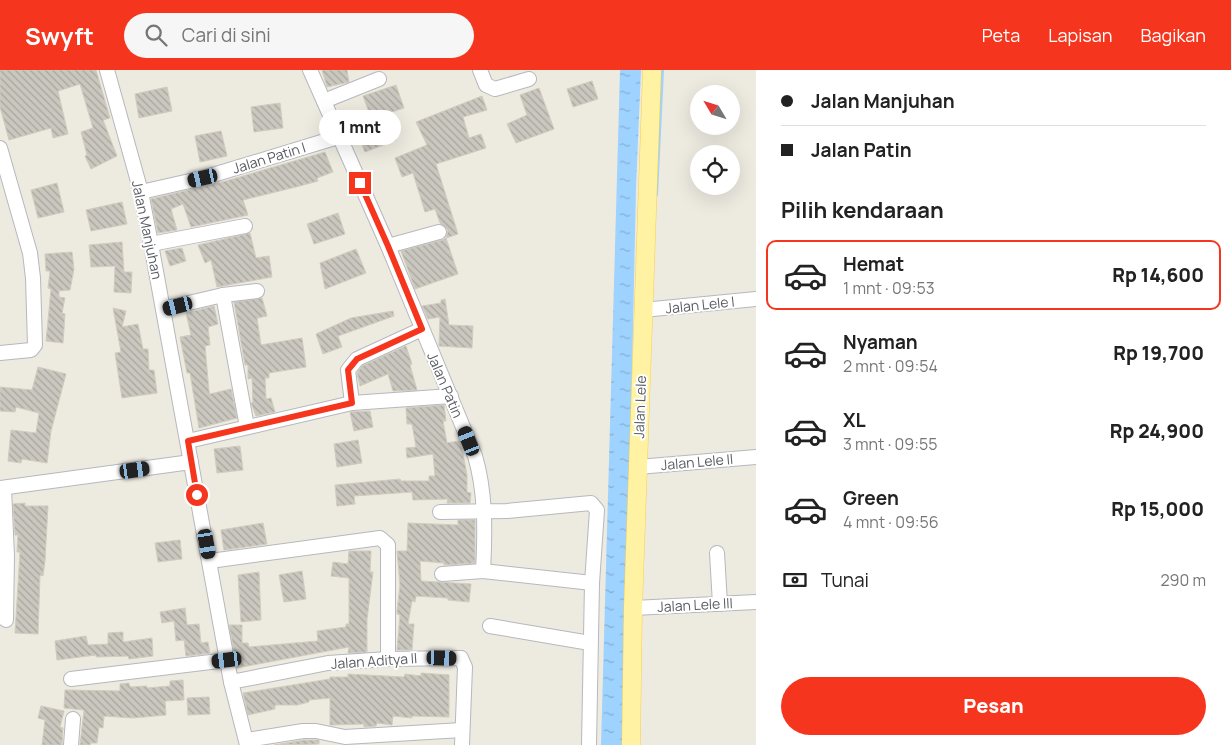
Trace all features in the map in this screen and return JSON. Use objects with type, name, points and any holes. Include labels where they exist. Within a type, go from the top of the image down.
[{"type":"main road","name":"Jalan Lele","points":[[631,745],[633,608],[652,70]]},
{"type":"street","name":"Jalan Manjuhan","points":[[107,70],[141,192],[231,682],[247,743]]},
{"type":"street","name":"Jalan Patin","points":[[310,70],[338,137],[388,246],[451,396],[480,473],[484,512],[484,571]]},
{"type":"street","points":[[480,70],[486,85],[490,88],[508,86],[529,79]]},
{"type":"street","points":[[324,102],[379,79]]},
{"type":"street","name":"Jalan Patin I","points":[[141,192],[203,178],[338,137]]},
{"type":"street","points":[[0,148],[30,253],[33,278],[35,345],[31,350],[0,353]]},
{"type":"street","points":[[151,244],[245,226]]},
{"type":"street","points":[[388,246],[439,232]]},
{"type":"street","points":[[163,309],[223,295],[257,291]]},
{"type":"street","points":[[223,295],[247,427]]},
{"type":"street","name":"Jalan Lele I","points":[[643,310],[756,299]]},
{"type":"street","points":[[352,403],[348,370],[357,359],[422,329]]},
{"type":"street","points":[[188,441],[352,403],[451,396]]},
{"type":"street","name":"Jalan Lele II","points":[[638,467],[756,457]]},
{"type":"street","points":[[6,620],[7,548],[2,488],[191,462]]},
{"type":"street","points":[[440,512],[536,509],[591,502],[596,510],[590,643],[589,745]]},
{"type":"street","points":[[210,561],[380,538],[388,546],[388,658]]},
{"type":"street","points":[[717,553],[720,604]]},
{"type":"street","points":[[442,574],[484,571],[592,583]]},
{"type":"street","name":"Jalan Lele III","points":[[633,608],[756,602]]},
{"type":"street","points":[[490,626],[590,643]]},
{"type":"street","name":"Jalan Aditya II","points":[[231,682],[328,663],[388,658],[461,658],[466,667],[462,745]]},
{"type":"street","points":[[71,679],[227,660]]},
{"type":"street","points":[[71,745],[73,719]]},
{"type":"street","points":[[247,743],[303,730],[345,737],[462,730]]},
{"type":"water","points":[[620,70],[641,70],[636,187],[624,745],[601,745]]},
{"type":"building","points":[[0,70],[96,70],[110,118],[103,120],[117,156],[91,169],[85,156],[87,155],[81,132],[93,128],[80,84],[58,91],[68,134],[53,138],[51,128],[9,140],[0,107]]},
{"type":"building","points":[[322,70],[347,70],[349,82],[327,87]]},
{"type":"building","points":[[592,81],[598,99],[573,107],[567,89]]},
{"type":"building","points":[[396,85],[404,108],[386,114],[396,140],[365,152],[356,130],[373,123],[363,96]]},
{"type":"building","points":[[167,87],[172,111],[139,118],[135,94]]},
{"type":"building","points":[[539,88],[554,129],[516,143],[507,124],[527,115],[520,95]]},
{"type":"building","points":[[482,96],[487,110],[463,117],[469,138],[481,134],[486,148],[436,164],[458,234],[446,238],[448,230],[440,223],[435,209],[425,212],[413,173],[402,177],[395,158],[427,145],[416,122]]},
{"type":"building","points":[[280,103],[283,128],[254,132],[251,107]]},
{"type":"building","points":[[221,131],[227,156],[200,162],[195,136]]},
{"type":"building","points":[[325,152],[333,172],[317,178],[318,181],[243,200],[248,215],[191,227],[183,204],[171,209],[177,230],[158,233],[151,199],[226,181]]},
{"type":"building","points":[[57,183],[64,212],[38,218],[31,190]]},
{"type":"building","points":[[122,202],[127,224],[91,231],[86,210]]},
{"type":"building","points":[[338,213],[345,234],[314,244],[307,224]]},
{"type":"building","points":[[250,233],[256,258],[269,256],[272,277],[217,287],[211,260],[205,263],[198,245]]},
{"type":"building","points":[[446,238],[458,274],[415,289],[401,251]]},
{"type":"building","points":[[122,242],[124,272],[132,272],[131,293],[114,292],[115,266],[91,267],[89,245]]},
{"type":"building","points":[[182,248],[186,261],[170,266],[165,251]]},
{"type":"building","points":[[356,249],[366,273],[325,289],[320,263]]},
{"type":"building","points":[[72,252],[74,269],[70,290],[59,291],[59,297],[65,298],[62,313],[65,314],[63,343],[46,341],[51,289],[48,288],[50,271],[46,271],[45,254]]},
{"type":"building","points":[[262,298],[267,316],[257,318],[261,345],[302,338],[306,367],[269,373],[269,378],[265,378],[266,399],[271,398],[275,412],[256,416],[251,403],[253,402],[252,378],[248,379],[248,365],[245,365],[234,302]]},
{"type":"building","points":[[445,299],[449,325],[473,326],[472,348],[439,346],[440,317],[428,319],[422,306],[441,303],[441,300]]},
{"type":"building","points":[[214,306],[218,324],[208,327],[210,345],[205,346],[209,391],[210,394],[231,389],[237,418],[199,428],[190,373],[187,373],[180,337],[191,335],[186,313]]},
{"type":"building","points":[[113,308],[126,311],[122,327],[138,324],[143,349],[148,349],[149,370],[154,370],[157,393],[122,398],[115,353],[121,352]]},
{"type":"building","points":[[393,311],[394,316],[338,336],[342,347],[323,354],[316,334],[351,318]]},
{"type":"building","points":[[406,346],[417,390],[393,391],[388,374],[360,386],[357,373],[362,366]]},
{"type":"building","points":[[38,367],[66,374],[51,431],[47,463],[22,459],[21,463],[8,461],[11,430],[36,433],[39,413],[16,407],[15,412],[0,411],[0,387],[32,390]]},
{"type":"building","points":[[444,405],[446,421],[443,421],[447,443],[459,441],[462,448],[467,475],[467,492],[471,493],[470,503],[447,503],[448,499],[413,500],[412,492],[354,496],[355,504],[337,506],[335,485],[400,479],[401,481],[429,481],[429,476],[435,476],[433,454],[407,458],[406,448],[416,447],[412,424],[407,424],[406,408]]},
{"type":"building","points":[[370,411],[373,427],[354,431],[350,412]]},
{"type":"building","points":[[358,440],[362,463],[337,467],[334,444]]},
{"type":"building","points":[[240,446],[243,470],[217,473],[214,449]]},
{"type":"building","points":[[25,503],[25,506],[48,506],[45,561],[43,576],[40,575],[38,634],[15,633],[20,552],[17,552],[18,535],[15,535],[13,504]]},
{"type":"building","points":[[458,520],[475,520],[475,563],[444,565],[444,563],[420,561],[421,581],[471,584],[469,602],[448,600],[448,598],[416,596],[415,602],[412,601],[408,624],[414,624],[412,650],[397,650],[400,615],[397,614],[397,611],[400,585],[397,551],[407,551],[408,523],[458,525]]},
{"type":"building","points":[[263,523],[267,544],[224,550],[221,530]]},
{"type":"building","points":[[180,540],[182,559],[158,562],[155,543]]},
{"type":"building","points":[[349,551],[371,551],[370,572],[373,572],[367,619],[367,652],[348,653],[349,647],[237,668],[229,625],[242,625],[242,643],[248,643],[249,647],[318,641],[317,631],[346,627],[346,624],[349,624],[349,578],[331,576],[333,562],[348,564]]},
{"type":"building","points":[[302,571],[306,599],[284,602],[279,575]]},
{"type":"building","points":[[259,572],[261,620],[241,622],[238,575]]},
{"type":"building","points":[[185,608],[187,625],[199,624],[201,643],[208,642],[210,653],[186,656],[184,640],[176,641],[174,621],[162,623],[160,612]]},
{"type":"building","points":[[123,632],[123,642],[152,638],[153,656],[129,659],[128,656],[96,657],[96,655],[57,660],[55,641],[86,636],[88,645],[108,644],[108,633]]},
{"type":"building","points":[[421,673],[449,675],[449,717],[412,716],[412,718],[393,716],[392,725],[377,723],[376,726],[364,727],[364,724],[330,725],[330,698],[309,700],[309,702],[297,705],[275,705],[275,709],[248,715],[243,693],[330,679],[330,677],[348,677],[348,674],[404,677],[405,674],[421,676]]},
{"type":"building","points":[[183,680],[184,700],[165,701],[166,715],[133,718],[104,716],[103,728],[99,727],[97,743],[91,743],[90,745],[80,745],[84,710],[64,708],[65,690],[120,691],[120,684],[129,683],[130,687],[147,686],[147,688],[170,686],[170,681]]},
{"type":"building","points":[[209,697],[210,714],[188,715],[187,698]]},
{"type":"building","points":[[41,706],[64,711],[60,727],[63,728],[62,745],[42,745],[45,720],[38,718]]},
{"type":"building","points":[[304,740],[319,740],[319,744],[274,745]]},
{"type":"waterway","points":[[656,195],[662,70]]},
{"type":"route","points":[[197,495],[188,441],[352,403],[348,370],[357,359],[422,329],[360,183]]}]
